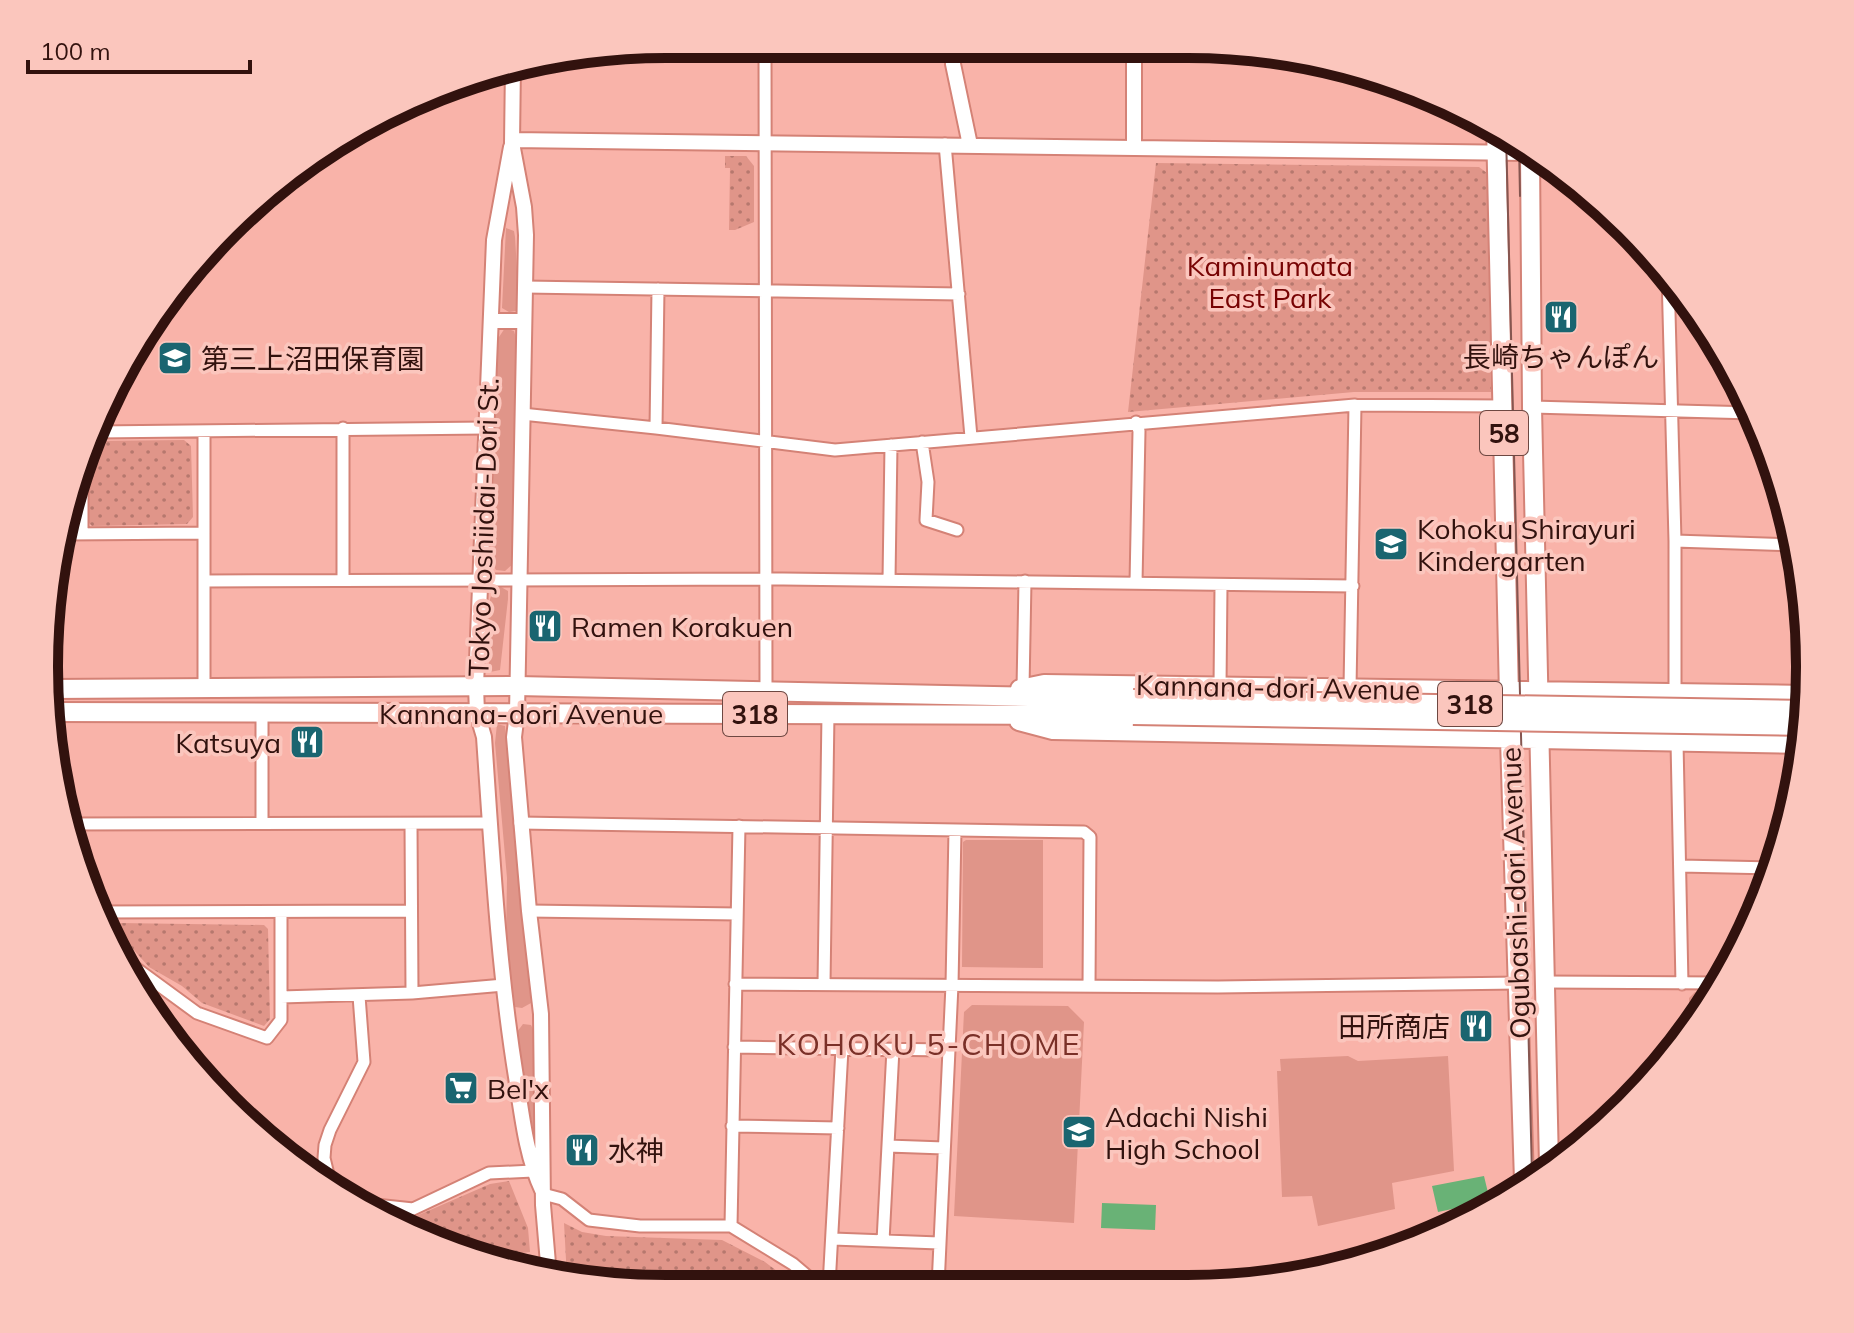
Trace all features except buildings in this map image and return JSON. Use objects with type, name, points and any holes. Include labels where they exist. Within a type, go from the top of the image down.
[{"type":"main road","name":"Ogubashi-dori Avenue","points":[[1497,143],[1524,1173]]},
{"type":"main road","name":"58","points":[[1530,164],[1532,407],[1549,1156]]},
{"type":"main road","name":"Kannana-dori Avenue","points":[[989,695],[1044,684],[1795,695]]},
{"type":"main road","name":"Kannana-dori Avenue","points":[[59,689],[517,686],[989,695],[1133,707],[1793,726]]},
{"type":"main road","name":"Kannana-dori Avenue","points":[[60,712],[993,715],[1133,707],[1795,710]]},
{"type":"main road","name":"Kannana-dori Avenue","points":[[993,715],[1053,730],[1791,744]]},
{"type":"street","points":[[765,58],[766,692]]},
{"type":"street","points":[[953,58],[970,145]]},
{"type":"street","points":[[1134,58],[1134,147]]},
{"type":"street","name":"Tokyo Joshiidai-Dori St.","points":[[513,78],[512,141],[494,240],[476,686],[477,713],[484,737],[497,931],[512,1048],[533,1171],[543,1194]]},
{"type":"street","points":[[512,141],[1512,152]]},
{"type":"street","name":"Tokyo Joshiidai-Dori St.","points":[[512,141],[524,207],[525,287],[517,713],[514,737],[544,1052],[543,1194],[548,1263]]},
{"type":"street","points":[[945,144],[971,437]]},
{"type":"street","points":[[525,287],[959,294]]},
{"type":"street","points":[[656,428],[658,289]]},
{"type":"street","points":[[1670,296],[1675,692]]},
{"type":"street","points":[[491,321],[524,321]]},
{"type":"street","points":[[1350,688],[1355,405]]},
{"type":"street","points":[[522,414],[835,450],[1355,405],[1503,406]]},
{"type":"street","points":[[1532,407],[1740,413]]},
{"type":"street","points":[[1136,422],[1139,431],[1136,583]]},
{"type":"street","points":[[343,428],[343,579]]},
{"type":"street","points":[[105,432],[486,428]]},
{"type":"street","points":[[204,431],[204,688]]},
{"type":"street","points":[[922,442],[928,482],[926,520],[957,530]]},
{"type":"street","points":[[889,580],[891,445]]},
{"type":"street","points":[[82,499],[82,534]]},
{"type":"street","points":[[73,534],[204,533]]},
{"type":"street","points":[[1675,541],[1783,545]]},
{"type":"street","points":[[205,581],[767,579],[1353,586]]},
{"type":"street","points":[[1023,688],[1025,581]]},
{"type":"street","points":[[1220,686],[1221,586]]},
{"type":"street","points":[[262,712],[262,823]]},
{"type":"street","points":[[824,984],[828,714]]},
{"type":"street","points":[[1677,742],[1682,984]]},
{"type":"street","points":[[80,826],[490,823]]},
{"type":"street","points":[[520,823],[1084,832],[1090,837],[1089,986]]},
{"type":"street","points":[[411,824],[412,993]]},
{"type":"street","points":[[731,1226],[739,826]]},
{"type":"street","points":[[938,1275],[952,985],[955,830]]},
{"type":"street","points":[[1680,866],[1762,868]]},
{"type":"street","points":[[110,912],[411,911]]},
{"type":"street","points":[[529,911],[737,914]]},
{"type":"street","points":[[140,971],[197,1013],[267,1038],[281,1020],[281,912]]},
{"type":"street","points":[[1545,982],[1706,983]]},
{"type":"street","points":[[735,984],[1089,986],[1519,983]]},
{"type":"street","points":[[281,997],[359,996],[504,985]]},
{"type":"street","points":[[327,1171],[324,1158],[330,1130],[364,1062],[359,996]]},
{"type":"street","points":[[734,1047],[948,1050]]},
{"type":"street","points":[[830,1275],[842,1049]]},
{"type":"street","points":[[883,1241],[893,1049]]},
{"type":"street","points":[[732,1126],[838,1128]]},
{"type":"street","points":[[888,1146],[944,1148]]},
{"type":"street","points":[[386,1206],[413,1209],[489,1173],[533,1171]]},
{"type":"street","points":[[543,1194],[562,1199],[589,1220],[640,1226],[731,1226],[806,1275]]},
{"type":"street","points":[[833,1239],[939,1243]]},
{"type":"green space","points":[[725,156],[746,156],[754,166],[754,222],[735,230],[729,230],[730,168],[725,168]]},
{"type":"green space","name":"Kaminumata East Park","points":[[1156,163],[1479,167],[1487,173],[1491,392],[1354,392],[1128,412]]},
{"type":"green space","points":[[506,228],[514,231],[519,303],[516,311],[509,312],[502,308]]},
{"type":"green space","points":[[505,328],[514,331],[519,348],[514,563],[505,571],[496,570],[490,560],[497,340]]},
{"type":"green space","points":[[184,440],[191,446],[193,517],[187,524],[92,526],[87,521],[86,484],[101,441]]},
{"type":"green space","points":[[501,587],[508,591],[508,599],[500,670],[490,672],[486,630],[488,609],[494,589]]},
{"type":"green space","points":[[497,724],[505,726],[531,1003],[522,1008],[515,1007],[512,1002],[506,938],[507,878],[495,743]]},
{"type":"green space","points":[[1043,840],[1043,968],[962,967],[963,842]]},
{"type":"green space","points":[[119,923],[264,925],[268,929],[270,1019],[264,1026],[202,1003],[182,986],[149,967],[117,927]]},
{"type":"green space","points":[[1695,992],[1701,992],[1689,1011],[1689,998]]},
{"type":"green space","points":[[972,1005],[1068,1006],[1084,1022],[1074,1223],[954,1216],[964,1012]]},
{"type":"green space","points":[[523,1024],[531,1025],[536,1035],[537,1150],[519,1055],[517,1032]]},
{"type":"green space","points":[[1348,1056],[1358,1061],[1448,1056],[1454,1171],[1392,1183],[1395,1209],[1318,1226],[1312,1196],[1282,1197],[1277,1071],[1281,1071],[1280,1059]]},
{"type":"green space","points":[[509,1181],[528,1228],[530,1252],[509,1254],[471,1243],[407,1216],[414,1217],[490,1184]]},
{"type":"green space","points":[[564,1223],[582,1232],[606,1236],[722,1240],[765,1262],[782,1275],[627,1274],[566,1266]]},
{"type":"shaded area","points":[[1484,1176],[1489,1195],[1469,1205],[1438,1212],[1432,1186]]},
{"type":"shaded area","points":[[1102,1203],[1156,1205],[1155,1230],[1101,1228]]},
{"type":"tram line","points":[[1506,149],[1532,1168]]},
{"type":"tram line","points":[[1519,157],[1520,196]]},
{"type":"place","name":"長崎ちゃんぽん","points":[[1561,317]]},
{"type":"place","name":"第三上沼田保育園","points":[[175,358]]},
{"type":"place","name":"Kohoku Shirayuri Kindergarten","points":[[1391,544]]},
{"type":"place","name":"Ramen Korakuen","points":[[545,626]]},
{"type":"place","name":"Katsuya","points":[[307,742]]},
{"type":"place","name":"田所商店","points":[[1476,1026]]},
{"type":"place","name":"Bel'x","points":[[461,1088]]},
{"type":"place","name":"Adachi Nishi High School","points":[[1079,1132]]},
{"type":"place","name":"水神","points":[[582,1150]]},
{"type":"district","name":"KOHOKU 5-CHOME","points":[[929,1044]]}]
